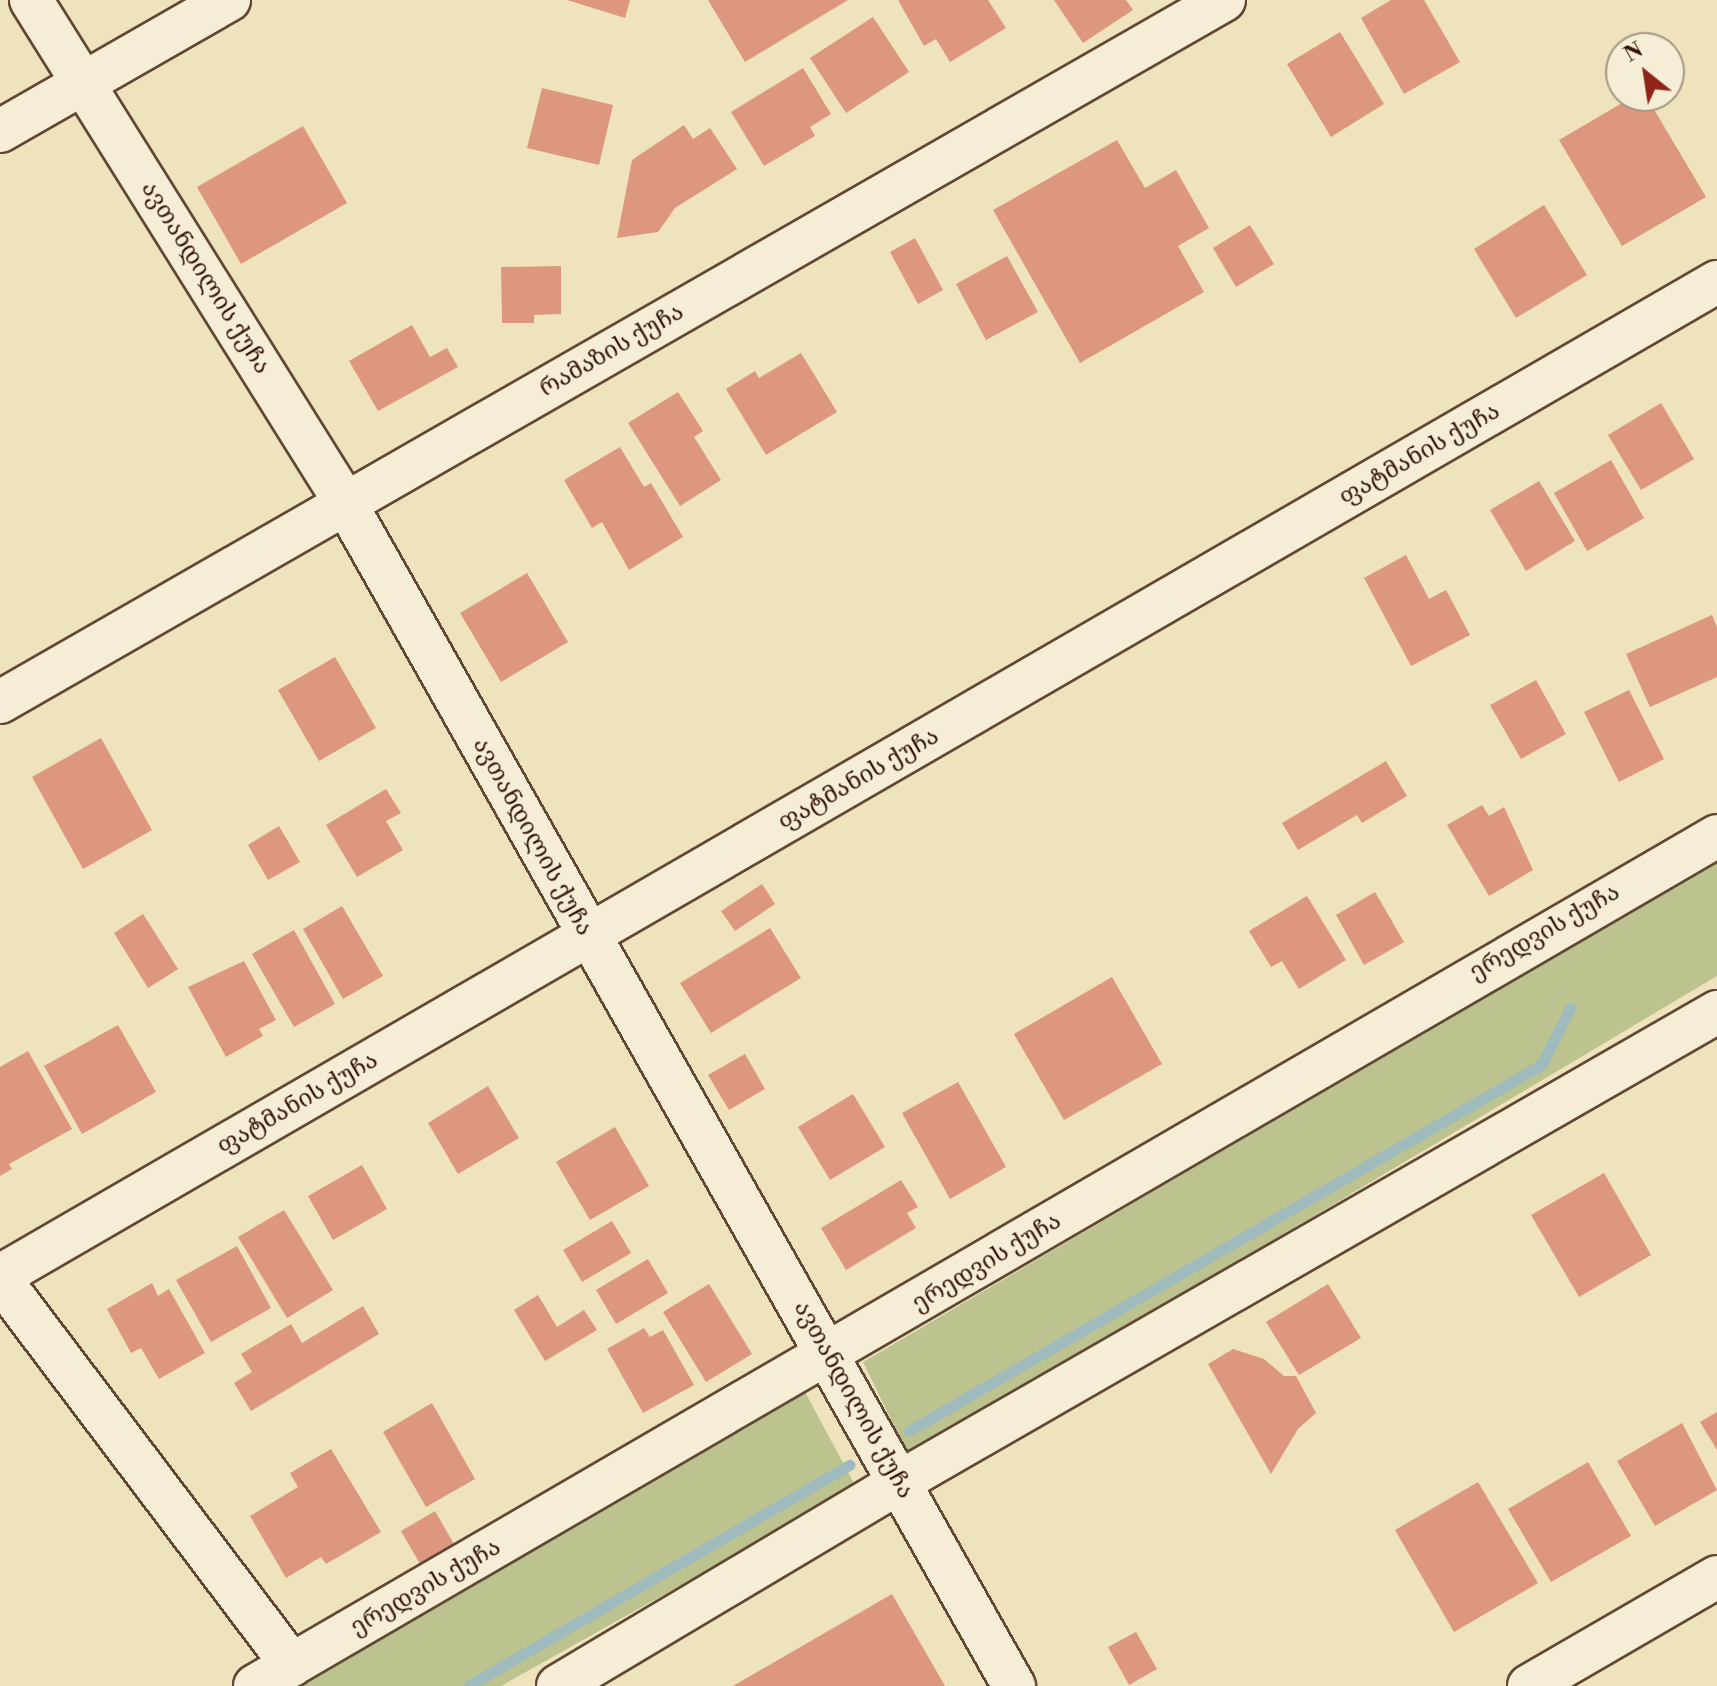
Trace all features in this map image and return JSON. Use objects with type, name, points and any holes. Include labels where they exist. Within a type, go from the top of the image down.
[{"type":"street","name":"ავთანდილის ქუჩა","points":[[31,0],[346,504],[588,938],[830,1356],[898,1483],[1014,1686]]},
{"type":"street","points":[[0,131],[229,0]]},
{"type":"street","name":"რამაზის ქუჩა","points":[[0,702],[1224,0]]},
{"type":"street","name":"ფატმანის ქუჩა","points":[[0,1277],[1717,282]]},
{"type":"street","name":"ერედვის ქუჩა","points":[[255,1686],[830,1356],[1535,937],[1717,836]]},
{"type":"street","points":[[558,1686],[898,1483],[1717,1012]]},
{"type":"street","points":[[0,1277],[292,1665]]},
{"type":"street","points":[[1529,1686],[1717,1577]]},
{"type":"green space","points":[[1717,860],[1717,976],[909,1457],[863,1362]]},
{"type":"green space","points":[[805,1392],[856,1487],[501,1686],[293,1686]]},
{"type":"building","points":[[567,0],[630,0],[625,18]]},
{"type":"building","points":[[708,0],[848,0],[745,62]]},
{"type":"building","points":[[898,0],[988,0],[1006,28],[950,62],[936,39],[924,46]]},
{"type":"building","points":[[1054,0],[1126,0],[1133,10],[1083,43]]},
{"type":"building","points":[[1391,0],[1424,0],[1460,62],[1404,94],[1361,18]]},
{"type":"building","points":[[873,17],[909,72],[846,113],[810,58]]},
{"type":"building","points":[[1340,32],[1384,104],[1331,137],[1287,64]]},
{"type":"building","points":[[803,68],[831,114],[810,127],[815,136],[764,166],[731,112]]},
{"type":"building","points":[[542,88],[613,105],[599,165],[527,148]]},
{"type":"building","points":[[1607,112],[1656,112],[1706,197],[1622,246],[1559,140]]},
{"type":"building","points":[[684,125],[693,139],[710,128],[737,169],[675,208],[658,232],[617,238],[632,160]]},
{"type":"building","points":[[303,126],[347,203],[241,264],[197,187]]},
{"type":"building","points":[[1117,140],[1145,188],[1176,170],[1209,228],[1178,246],[1204,292],[1080,363],[993,210]]},
{"type":"building","points":[[1544,205],[1587,275],[1516,318],[1474,249]]},
{"type":"building","points":[[1250,225],[1274,264],[1236,287],[1213,248]]},
{"type":"building","points":[[915,238],[943,290],[918,304],[890,252]]},
{"type":"building","points":[[1007,256],[1038,312],[986,340],[956,284]]},
{"type":"building","points":[[561,266],[561,314],[534,315],[534,323],[502,323],[501,267]]},
{"type":"building","points":[[412,325],[430,357],[447,348],[458,367],[378,411],[349,361]]},
{"type":"building","points":[[801,353],[837,412],[766,455],[726,389],[755,371],[759,378]]},
{"type":"building","points":[[678,392],[703,431],[694,437],[721,480],[680,506],[628,423]]},
{"type":"building","points":[[1661,403],[1694,459],[1641,490],[1608,435]]},
{"type":"building","points":[[620,447],[644,487],[651,483],[683,537],[629,570],[602,522],[592,528],[564,480]]},
{"type":"building","points":[[1611,460],[1644,518],[1587,551],[1554,493]]},
{"type":"building","points":[[1539,481],[1575,541],[1526,571],[1490,510]]},
{"type":"building","points":[[1406,555],[1429,599],[1446,590],[1470,635],[1411,666],[1364,578]]},
{"type":"building","points":[[527,573],[568,642],[501,682],[460,613]]},
{"type":"building","points":[[1712,615],[1717,627],[1717,677],[1650,707],[1626,654]]},
{"type":"building","points":[[335,657],[376,728],[319,761],[278,690]]},
{"type":"building","points":[[1536,680],[1566,734],[1521,759],[1490,705]]},
{"type":"building","points":[[1629,690],[1664,759],[1619,782],[1584,712]]},
{"type":"building","points":[[101,738],[152,830],[83,869],[32,777]]},
{"type":"building","points":[[1386,761],[1407,796],[1362,823],[1357,815],[1298,850],[1282,823]]},
{"type":"building","points":[[386,789],[401,813],[386,821],[403,850],[357,877],[326,825]]},
{"type":"building","points":[[1482,805],[1489,816],[1504,807],[1533,870],[1489,896],[1447,825]]},
{"type":"building","points":[[279,826],[300,862],[268,880],[248,845]]},
{"type":"building","points":[[762,884],[775,904],[735,931],[721,911]]},
{"type":"building","points":[[1375,892],[1404,942],[1364,965],[1336,915]]},
{"type":"building","points":[[1307,896],[1346,960],[1299,989],[1282,961],[1271,967],[1249,931]]},
{"type":"building","points":[[342,906],[383,976],[343,999],[303,929]]},
{"type":"building","points":[[143,914],[178,969],[148,988],[114,933]]},
{"type":"building","points":[[770,928],[801,978],[711,1033],[680,983]]},
{"type":"building","points":[[294,930],[335,1004],[294,1027],[252,954]]},
{"type":"building","points":[[244,961],[276,1020],[259,1029],[263,1036],[226,1057],[188,987]]},
{"type":"building","points":[[1112,977],[1162,1064],[1064,1120],[1014,1034]]},
{"type":"building","points":[[118,1025],[156,1092],[82,1134],[44,1066]]},
{"type":"building","points":[[28,1051],[72,1129],[9,1164],[12,1169],[0,1176],[0,1067]]},
{"type":"building","points":[[745,1054],[765,1089],[729,1110],[708,1075]]},
{"type":"building","points":[[958,1082],[1006,1167],[950,1199],[902,1113]]},
{"type":"building","points":[[488,1086],[519,1138],[458,1174],[428,1123]]},
{"type":"building","points":[[853,1094],[885,1147],[830,1180],[798,1127]]},
{"type":"building","points":[[615,1127],[649,1186],[590,1220],[556,1162]]},
{"type":"building","points":[[362,1165],[387,1209],[333,1240],[308,1196]]},
{"type":"building","points":[[1604,1173],[1651,1255],[1579,1297],[1531,1215]]},
{"type":"building","points":[[901,1180],[918,1207],[907,1213],[916,1228],[846,1270],[821,1228]]},
{"type":"building","points":[[284,1210],[333,1290],[287,1318],[238,1237]]},
{"type":"building","points":[[612,1221],[631,1253],[582,1282],[563,1250]]},
{"type":"building","points":[[237,1246],[271,1308],[211,1342],[176,1280]]},
{"type":"building","points":[[648,1259],[668,1293],[616,1324],[596,1290]]},
{"type":"building","points":[[152,1283],[158,1296],[169,1289],[205,1353],[159,1379],[141,1348],[131,1353],[107,1309]]},
{"type":"building","points":[[709,1284],[752,1354],[706,1382],[663,1312]]},
{"type":"building","points":[[1328,1284],[1361,1338],[1299,1375],[1266,1322]]},
{"type":"building","points":[[538,1295],[557,1327],[584,1310],[597,1330],[545,1361],[514,1310]]},
{"type":"building","points":[[363,1306],[379,1334],[251,1411],[234,1383],[252,1372],[241,1354],[291,1324],[302,1343]]},
{"type":"building","points":[[644,1328],[650,1337],[663,1330],[694,1385],[643,1413],[607,1349]]},
{"type":"building","points":[[1233,1349],[1264,1359],[1284,1376],[1296,1376],[1316,1413],[1298,1429],[1271,1474],[1208,1364]]},
{"type":"building","points":[[432,1403],[475,1479],[426,1507],[383,1432]]},
{"type":"building","points":[[1717,1412],[1717,1450],[1700,1422]]},
{"type":"building","points":[[1682,1423],[1717,1490],[1655,1526],[1617,1461]]},
{"type":"building","points":[[331,1449],[381,1532],[326,1564],[321,1557],[286,1578],[250,1516],[298,1487],[290,1473]]},
{"type":"building","points":[[1588,1462],[1631,1536],[1551,1582],[1508,1509]]},
{"type":"building","points":[[1478,1482],[1538,1583],[1454,1632],[1395,1530]]},
{"type":"building","points":[[435,1511],[458,1551],[424,1571],[401,1531]]},
{"type":"building","points":[[892,1594],[945,1686],[733,1686],[752,1675]]},
{"type":"building","points":[[1136,1632],[1157,1669],[1129,1685],[1108,1647]]},
{"type":"waterway","points":[[909,1431],[1541,1065],[1570,1008]]},
{"type":"waterway","points":[[468,1686],[850,1465]]}]
